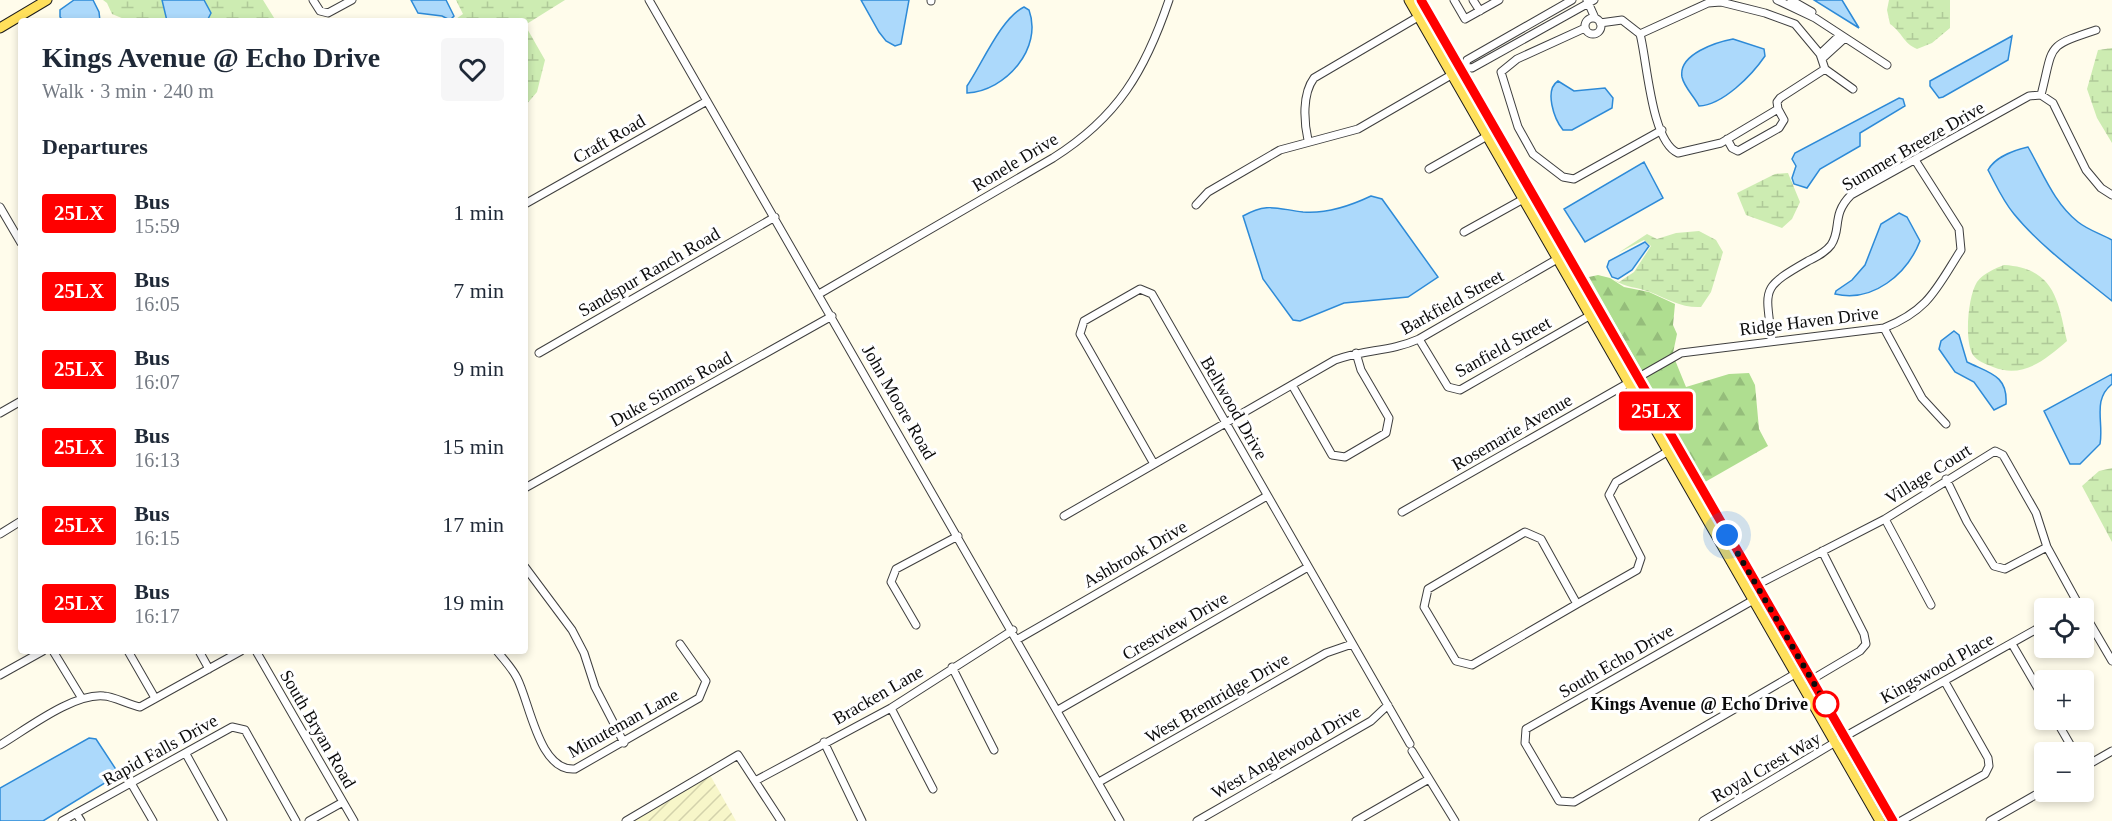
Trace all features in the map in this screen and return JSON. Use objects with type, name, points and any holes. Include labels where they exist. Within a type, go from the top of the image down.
[{"type":"main road","points":[[0,28],[47,0]]},
{"type":"main road","points":[[1409,0],[1418,17],[1458,71],[1496,131],[1566,254],[1632,380],[1752,587],[1795,674],[1879,820]]},
{"type":"main road","points":[[1421,0],[1458,71],[1486,137],[1589,316],[1632,380]]},
{"type":"main road","points":[[1757,597],[1811,680],[1893,821]]},
{"type":"street","points":[[313,0],[320,11],[328,13],[352,0]]},
{"type":"street","name":"John Moore Road","points":[[649,0],[1013,630],[1120,821]]},
{"type":"street","name":"Ronele Drive","points":[[819,294],[1053,158],[1083,138],[1110,111],[1140,73],[1168,0]]},
{"type":"street","points":[[1454,0],[1465,19],[1499,0]]},
{"type":"street","points":[[1473,0],[1479,11]]},
{"type":"street","points":[[1777,0],[1815,18],[1887,65],[1886,62],[1791,0]]},
{"type":"street","points":[[1196,205],[1208,192],[1280,150],[1308,140],[1329,139],[1358,129],[1458,71],[1467,60],[1576,2],[1590,1],[1598,21],[1599,30],[1595,34],[1590,34],[1576,2]]},
{"type":"street","points":[[1640,34],[1703,4],[1721,2],[1776,16],[1795,24],[1821,56],[1825,69],[1853,89]]},
{"type":"street","points":[[1308,140],[1304,122],[1308,92],[1314,78],[1418,17]]},
{"type":"street","points":[[1662,130],[1574,179],[1563,177],[1533,154],[1518,127],[1501,72],[1517,59],[1585,25],[1598,21],[1622,20],[1640,34],[1649,95],[1670,148],[1678,153],[1721,143],[1778,109]]},
{"type":"street","points":[[2096,30],[2058,43],[2053,49],[2041,95],[2053,103],[2091,177],[2112,195]]},
{"type":"street","points":[[1821,56],[1843,37]]},
{"type":"street","points":[[1727,139],[1732,148],[1738,151],[1781,127],[1784,120],[1778,109],[1777,102],[1780,98],[1825,69]]},
{"type":"street","name":"Summer Breeze Drive","points":[[1772,341],[1767,298],[1773,283],[1829,247],[1835,235],[1838,212],[1851,195],[2029,96],[2041,95]]},
{"type":"street","name":"Craft Road","points":[[528,202],[707,101]]},
{"type":"street","points":[[1429,170],[1496,131]]},
{"type":"street","name":"Ridge Haven Drive","points":[[1632,380],[1681,353],[1884,328],[1913,314],[1929,301],[1961,249],[1959,229],[1915,160]]},
{"type":"street","points":[[1464,232],[1532,194]]},
{"type":"street","points":[[0,207],[18,238]]},
{"type":"street","name":"Sandspur Ranch Road","points":[[539,353],[775,218]]},
{"type":"street","name":"Barkfield Street","points":[[1064,516],[1335,360],[1356,353],[1397,348],[1419,339],[1566,254]]},
{"type":"street","name":"Bellwood Drive","points":[[1154,464],[1080,334],[1084,321],[1140,290],[1152,294],[1455,821]]},
{"type":"street","name":"Duke Simms Road","points":[[528,486],[831,316]]},
{"type":"street","name":"Sanfield Street","points":[[1419,339],[1448,387],[1460,390],[1589,316]]},
{"type":"street","points":[[1884,328],[1922,398],[1946,424]]},
{"type":"street","points":[[1292,385],[1332,455],[1344,457],[1386,433],[1389,418],[1361,370],[1356,353]]},
{"type":"street","name":"Rosemarie Avenue","points":[[1402,512],[1632,380]]},
{"type":"street","points":[[0,413],[18,403]]},
{"type":"street","points":[[1577,604],[1541,539],[1525,532],[1428,589],[1424,607],[1456,661],[1472,665],[1637,570],[1641,558],[1609,495],[1616,482],[1672,449]]},
{"type":"street","name":"Village Court","points":[[1752,587],[1885,519],[1995,451],[2003,455],[2036,513],[2047,547],[2073,598]]},
{"type":"street","points":[[1947,479],[1967,522],[1994,566],[2005,569],[2047,547]]},
{"type":"street","name":"Ashbrook Drive","points":[[1018,639],[1267,496]]},
{"type":"street","points":[[1885,519],[1931,605]]},
{"type":"street","points":[[0,534],[18,524]]},
{"type":"street","points":[[916,625],[891,582],[896,569],[958,536]]},
{"type":"street","points":[[1811,680],[1860,651],[1866,644],[1864,634],[1822,551]]},
{"type":"street","name":"Crestview Drive","points":[[1058,710],[1308,567]]},
{"type":"street","points":[[528,571],[572,630],[584,653],[594,687],[624,743]]},
{"type":"street","name":"South Echo Drive","points":[[1757,597],[1526,729],[1525,743],[1559,801],[1574,802],[1795,674]]},
{"type":"street","name":"Bracken Lane","points":[[755,780],[891,708],[1013,630]]},
{"type":"street","points":[[2094,630],[2112,661]]},
{"type":"street","name":"Kingswood Place","points":[[1845,737],[2034,631]]},
{"type":"street","name":"Minuteman Lane","points":[[500,654],[517,678],[532,722],[554,763],[565,770],[575,769],[624,743],[699,698],[706,681],[680,644]]},
{"type":"street","name":"West Brentridge Drive","points":[[1099,782],[1326,652],[1352,644]]},
{"type":"street","points":[[2012,644],[2034,682]]},
{"type":"street","points":[[0,675],[38,654]]},
{"type":"street","points":[[55,654],[81,698]]},
{"type":"street","points":[[130,654],[155,698]]},
{"type":"street","points":[[200,654],[209,669]]},
{"type":"street","points":[[0,745],[81,698],[106,696],[119,703],[140,707],[236,654]]},
{"type":"street","name":"South Bryan Road","points":[[258,654],[354,821]]},
{"type":"street","points":[[952,667],[994,750]]},
{"type":"street","points":[[1901,821],[1985,774],[1989,766],[1988,758],[1945,682]]},
{"type":"street","name":"West Anglewood Drive","points":[[1197,821],[1371,721],[1388,705]]},
{"type":"street","points":[[891,708],[933,789]]},
{"type":"street","name":"Rapid Falls Drive","points":[[62,821],[232,727],[245,730],[296,821]]},
{"type":"street","name":"Royal Crest Way","points":[[1702,821],[1845,737]]},
{"type":"street","points":[[824,742],[862,821]]},
{"type":"street","points":[[2094,761],[2112,751]]},
{"type":"street","points":[[186,754],[224,821]]},
{"type":"street","points":[[626,821],[738,755],[781,821]]},
{"type":"street","points":[[1356,821],[1429,779]]},
{"type":"street","points":[[131,783],[153,821]]},
{"type":"street","points":[[1990,821],[2034,796]]},
{"type":"street","points":[[309,821],[343,802]]},
{"type":"street","points":[[76,813],[81,821]]},
{"type":"green space","points":[[103,0],[162,0],[166,18],[122,18],[112,14]]},
{"type":"green space","points":[[204,0],[263,0],[274,18],[208,18],[211,13]]},
{"type":"green space","points":[[456,0],[565,0],[528,23],[528,18],[457,18],[463,14]]},
{"type":"green space","points":[[1889,0],[1950,0],[1950,28],[1932,43],[1917,49],[1890,24],[1887,10]]},
{"type":"green space","points":[[528,30],[545,60],[537,92],[528,102]]},
{"type":"green space","points":[[2112,48],[2112,143],[2097,118],[2087,89],[2098,50]]},
{"type":"green space","points":[[1788,173],[1800,202],[1792,219],[1782,228],[1746,215],[1737,193],[1775,174]]},
{"type":"green space","points":[[1699,231],[1716,240],[1723,252],[1711,292],[1701,307],[1681,305],[1646,290],[1623,285],[1614,280],[1619,282],[1634,272],[1651,246],[1644,240],[1618,253],[1647,234],[1657,239],[1676,233]]},
{"type":"green space","points":[[2004,265],[2021,267],[2044,280],[2057,300],[2067,341],[2042,361],[2014,371],[1993,367],[1979,361],[1973,355],[1969,340],[1968,318],[1971,297],[1977,282],[1983,276]]},
{"type":"green space","points":[[1598,275],[1610,278],[1624,287],[1649,292],[1675,304],[1673,325],[1677,334],[1673,353],[1642,371],[1589,277]]},
{"type":"green space","points":[[1675,360],[1686,387],[1729,374],[1749,373],[1755,385],[1759,429],[1768,446],[1705,482],[1645,377]]},
{"type":"green space","points":[[2112,468],[2112,542],[2082,486],[2099,471]]},
{"type":"green space","points":[[710,775],[736,821],[634,821],[652,809]]},
{"type":"water","points":[[74,0],[93,0],[100,18],[61,18],[60,10]]},
{"type":"water","points":[[162,0],[204,0],[211,13],[208,18],[166,18]]},
{"type":"water","points":[[411,0],[446,0],[454,16],[446,18],[418,13]]},
{"type":"water","points":[[861,0],[909,0],[901,44],[895,46],[886,41]]},
{"type":"water","points":[[1814,0],[1842,0],[1859,28]]},
{"type":"water","points":[[1024,7],[1029,10],[1032,24],[1031,39],[1018,65],[995,85],[967,93],[967,86],[992,42],[1008,21]]},
{"type":"water","points":[[2012,36],[2008,60],[1943,97],[1939,98],[1930,86],[1930,81]]},
{"type":"water","points":[[1733,39],[1764,49],[1765,56],[1753,72],[1727,95],[1699,106],[1683,81],[1682,69],[1692,56],[1700,51]]},
{"type":"water","points":[[1558,81],[1574,91],[1605,88],[1613,98],[1612,108],[1572,130],[1563,130],[1556,119],[1551,98],[1554,85]]},
{"type":"water","points":[[1899,98],[1903,99],[1905,106],[1860,133],[1860,146],[1820,169],[1807,188],[1794,184],[1792,178],[1796,166],[1792,159],[1795,153]]},
{"type":"water","points":[[2028,147],[2062,206],[2078,222],[2112,240],[2112,301],[2061,260],[2024,226],[2000,193],[1988,170],[1991,165],[2011,152]]},
{"type":"water","points":[[1644,162],[1663,198],[1585,242],[1564,209]]},
{"type":"water","points":[[1371,196],[1382,199],[1438,277],[1408,297],[1344,303],[1300,321],[1293,320],[1263,279],[1243,216],[1266,208],[1303,212],[1330,210]]},
{"type":"water","points":[[1899,213],[1907,217],[1920,241],[1907,264],[1897,275],[1875,290],[1849,296],[1835,294],[1865,265],[1881,224]]},
{"type":"water","points":[[1645,242],[1649,246],[1632,270],[1618,279],[1612,277],[1607,267],[1609,261]]},
{"type":"water","points":[[1954,331],[1959,335],[1967,362],[1990,372],[2000,381],[2006,394],[2006,404],[1994,410],[1974,382],[1955,372],[1939,349],[1941,341]]},
{"type":"water","points":[[2112,374],[2112,384],[2106,390],[2100,404],[2100,444],[2080,464],[2070,464],[2044,411]]},
{"type":"water","points":[[89,738],[96,739],[117,771],[113,778],[43,821],[0,821],[0,788]]},
{"type":"bus line","name":"25LX","points":[[1421,0],[1893,821]]},
{"type":"place","name":"Kings Avenue @ Echo Drive","points":[[1826,704]]},
{"type":"route","points":[[1727,535],[1826,704]]}]
